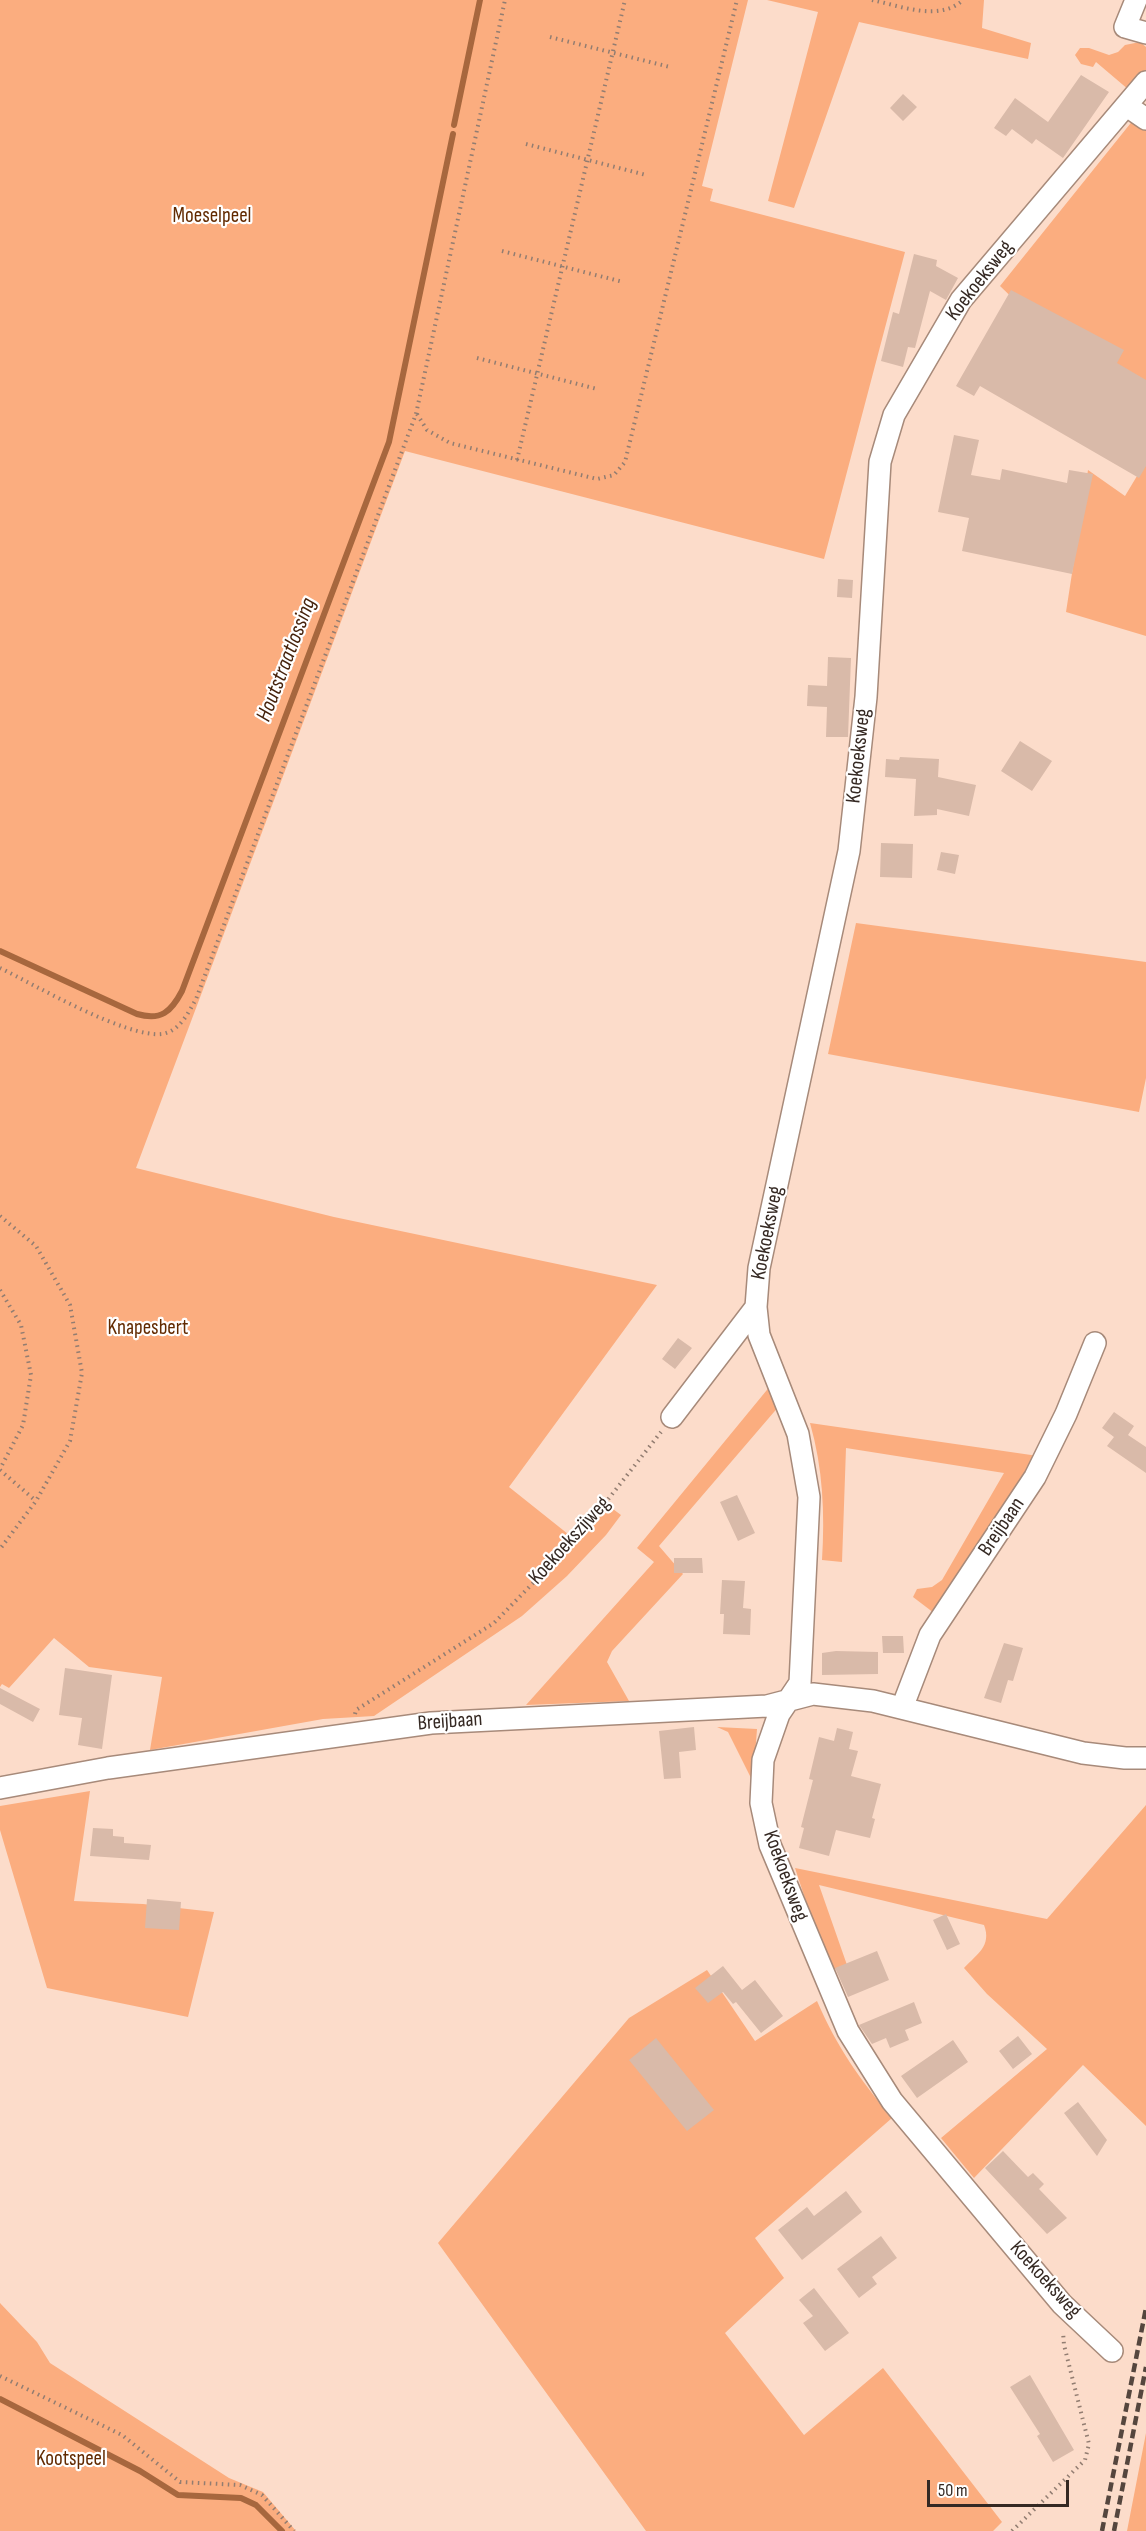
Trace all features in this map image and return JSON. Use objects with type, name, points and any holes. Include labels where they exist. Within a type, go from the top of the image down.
[{"type":"street","points":[[1136,0],[1125,27],[1146,33]]},
{"type":"street","name":"Koekoeksweg","points":[[1112,2351],[1062,2304],[892,2101],[848,2031],[770,1845],[761,1803],[764,1760],[779,1714],[801,1683],[809,1497],[798,1434],[759,1335],[756,1307],[759,1268],[849,850],[866,697],[880,462],[894,415],[961,300],[1146,82]]},
{"type":"street","points":[[1127,106],[1146,119]]},
{"type":"street","points":[[672,1417],[756,1307]]},
{"type":"street","name":"Breijbaan","points":[[902,1708],[930,1635],[1035,1478],[1070,1405],[1095,1343]]},
{"type":"street","name":"Breijbaan","points":[[0,1788],[108,1768],[431,1722],[766,1706],[813,1694],[873,1701],[1083,1753],[1146,1758]]},
{"type":"path","points":[[0,968],[116,1024],[139,1031],[163,1034],[183,1023],[196,999],[416,414],[505,0]]},
{"type":"path","points":[[517,460],[625,0]]},
{"type":"path","points":[[416,414],[427,430],[450,443],[597,479],[614,475],[625,462],[737,0]]},
{"type":"path","points":[[872,0],[929,12],[954,9],[963,0]]},
{"type":"path","points":[[550,37],[670,67]]},
{"type":"path","points":[[526,144],[646,175]]},
{"type":"path","points":[[502,251],[623,282]]},
{"type":"path","points":[[477,358],[597,389]]},
{"type":"path","points":[[0,1216],[36,1246],[70,1305],[82,1373],[70,1441],[36,1501],[0,1549]]},
{"type":"path","points":[[0,1290],[21,1325],[31,1375],[23,1425],[0,1469],[36,1501]]},
{"type":"path","name":"Koekoekszijweg","points":[[348,1733],[356,1710],[494,1623],[580,1535],[672,1417]]},
{"type":"path","points":[[1012,2531],[1085,2460],[1089,2444],[1064,2345],[1062,2304]]},
{"type":"path","points":[[0,2376],[122,2435],[180,2482],[240,2485],[262,2495],[294,2531]]},
{"type":"green space","points":[[0,0],[748,0],[702,186],[713,189],[710,201],[905,252],[824,559],[405,451],[136,1168],[334,1217],[657,1285],[509,1487],[578,1542],[609,1506],[621,1515],[606,1535],[567,1576],[522,1616],[374,1716],[323,1719],[150,1750],[162,1677],[89,1667],[54,1638],[9,1688],[2,1684],[0,1687]]},
{"type":"green space","points":[[767,0],[984,0],[982,28],[1031,43],[1028,59],[859,22],[794,208],[768,201],[818,12]]},
{"type":"green space","points":[[1140,42],[1146,47],[1146,70],[1129,90],[1096,62],[1093,67],[1081,64],[1075,55],[1080,48],[1089,48],[1109,55],[1118,52],[1125,45]]},
{"type":"green space","points":[[1134,119],[1146,125],[1146,381],[1026,311],[1000,286]]},
{"type":"green space","points":[[1146,461],[1146,636],[1066,612],[1088,470],[1125,496]]},
{"type":"green space","points":[[856,923],[1146,962],[1146,1078],[1139,1112],[828,1054]]},
{"type":"green space","points":[[771,1385],[780,1405],[659,1546],[683,1574],[612,1651],[607,1662],[629,1701],[526,1705],[654,1562],[637,1548]]},
{"type":"green space","points":[[810,1423],[1038,1456],[934,1613],[913,1597],[917,1589],[932,1587],[942,1580],[1004,1473],[846,1448],[842,1562],[822,1560],[822,1491],[818,1457]]},
{"type":"green space","points":[[717,1727],[757,1729],[753,1782],[728,1732]]},
{"type":"green space","points":[[90,1791],[74,1901],[143,1904],[214,1912],[188,2017],[47,1988],[0,1830],[0,1806]]},
{"type":"green space","points":[[1146,1805],[1146,2126],[1083,2065],[974,2178],[941,2138],[1047,2049],[987,1994],[964,1968],[985,1944],[984,1925],[819,1885],[847,1965],[831,1971],[795,1868],[1047,1919]]},
{"type":"green space","points":[[707,1970],[755,2041],[817,2001],[850,2062],[892,2118],[755,2238],[784,2278],[725,2333],[804,2435],[883,2368],[1002,2522],[993,2531],[646,2531],[438,2243],[629,2018]]},
{"type":"green space","name":"Kootspeel","points":[[0,2303],[37,2342],[50,2363],[229,2478],[263,2492],[296,2531],[0,2531]]},
{"type":"green space","points":[[1146,2433],[1146,2531],[1127,2531]]},
{"type":"building","points":[[1081,75],[1109,92],[1063,158],[1036,139],[1032,144],[1012,129],[1006,136],[994,128],[1015,98],[1048,122]]},
{"type":"building","points":[[903,94],[917,107],[903,121],[890,108]]},
{"type":"building","points":[[914,254],[937,260],[936,266],[958,278],[946,300],[930,291],[915,348],[908,347],[903,367],[881,361],[893,312],[899,314]]},
{"type":"building","points":[[1011,290],[1124,350],[1117,363],[1146,380],[1146,466],[1139,478],[980,386],[974,396],[956,386]]},
{"type":"building","points":[[954,435],[979,440],[971,475],[1000,480],[1002,469],[1067,483],[1069,470],[1093,474],[1072,574],[962,551],[969,518],[938,512]]},
{"type":"building","points":[[838,579],[853,580],[852,598],[837,597]]},
{"type":"building","points":[[828,657],[851,658],[848,737],[826,737],[827,707],[807,706],[808,685],[827,686]]},
{"type":"building","points":[[1020,741],[1052,761],[1032,791],[1001,771]]},
{"type":"building","points":[[900,757],[939,759],[938,777],[976,785],[969,816],[937,809],[937,815],[914,816],[916,779],[885,777],[886,759],[899,760]]},
{"type":"building","points":[[881,843],[913,844],[912,878],[880,877]]},
{"type":"building","points":[[941,852],[959,855],[955,874],[937,870]]},
{"type":"building","points":[[678,1338],[692,1348],[675,1369],[662,1359]]},
{"type":"building","points":[[1114,1412],[1134,1426],[1128,1435],[1146,1447],[1146,1473],[1107,1446],[1114,1437],[1102,1428]]},
{"type":"building","points":[[737,1495],[755,1533],[738,1541],[720,1502]]},
{"type":"building","points":[[674,1558],[702,1558],[703,1573],[674,1573]]},
{"type":"building","points":[[722,1580],[745,1581],[743,1608],[751,1609],[750,1635],[723,1634],[724,1614],[720,1614]]},
{"type":"building","points":[[882,1636],[903,1636],[904,1653],[883,1653]]},
{"type":"building","points":[[1004,1643],[1023,1648],[1013,1681],[1008,1680],[1001,1703],[984,1698]]},
{"type":"building","points":[[878,1652],[878,1674],[822,1675],[822,1653]]},
{"type":"building","points":[[65,1668],[112,1675],[102,1749],[78,1745],[82,1718],[59,1715]]},
{"type":"building","points":[[0,1688],[40,1709],[33,1722],[0,1704]]},
{"type":"building","points":[[694,1727],[696,1750],[679,1752],[681,1778],[664,1779],[659,1731]]},
{"type":"building","points":[[837,1728],[853,1732],[849,1749],[858,1751],[851,1776],[881,1784],[872,1818],[875,1819],[870,1838],[836,1830],[829,1856],[799,1848],[804,1828],[801,1827],[813,1780],[809,1779],[819,1737],[834,1741]]},
{"type":"building","points":[[93,1828],[113,1829],[113,1836],[124,1837],[124,1843],[151,1845],[149,1860],[90,1856]]},
{"type":"building","points":[[147,1899],[181,1902],[179,1930],[145,1928]]},
{"type":"building","points":[[946,1914],[960,1944],[947,1950],[933,1920]]},
{"type":"building","points":[[877,1951],[889,1980],[848,1997],[835,1968]]},
{"type":"building","points":[[723,1966],[742,1990],[755,1980],[783,2016],[761,2033],[736,2002],[733,2004],[723,1992],[708,2003],[695,1988]]},
{"type":"building","points":[[914,2002],[922,2023],[905,2030],[909,2040],[890,2048],[886,2038],[872,2044],[859,2025]]},
{"type":"building","points":[[1018,2036],[1032,2054],[1013,2069],[999,2051]]},
{"type":"building","points":[[656,2038],[714,2110],[687,2131],[629,2060]]},
{"type":"building","points":[[953,2040],[968,2062],[917,2098],[901,2076]]},
{"type":"building","points":[[1078,2102],[1107,2140],[1097,2156],[1064,2113]]},
{"type":"building","points":[[1003,2151],[1028,2177],[1033,2173],[1044,2184],[1039,2189],[1067,2218],[1047,2234],[985,2168]]},
{"type":"building","points":[[846,2191],[862,2212],[802,2260],[778,2230],[807,2207],[814,2216]]},
{"type":"building","points":[[881,2236],[897,2258],[872,2277],[877,2284],[859,2298],[837,2269]]},
{"type":"building","points":[[814,2288],[849,2333],[825,2351],[803,2323],[813,2316],[799,2300]]},
{"type":"building","points":[[1030,2375],[1074,2450],[1053,2462],[1037,2436],[1040,2434],[1010,2387]]},
{"type":"waterway","name":"Houtstraatlossing","points":[[454,125],[480,0]]},
{"type":"waterway","name":"Houtstraatlossing","points":[[0,951],[145,1016],[164,1013],[174,1004],[182,991],[389,442],[453,134]]},
{"type":"waterway","points":[[0,2399],[140,2471],[178,2495],[241,2498],[256,2505],[282,2531]]},
{"type":"railway","points":[[1102,2531],[1146,2308]]},
{"type":"railway","points":[[1114,2531],[1146,2367]]},
{"type":"park label","name":"Moeselpeel","points":[[212,217]]},
{"type":"park label","name":"Knapesbert","points":[[148,1329]]}]
